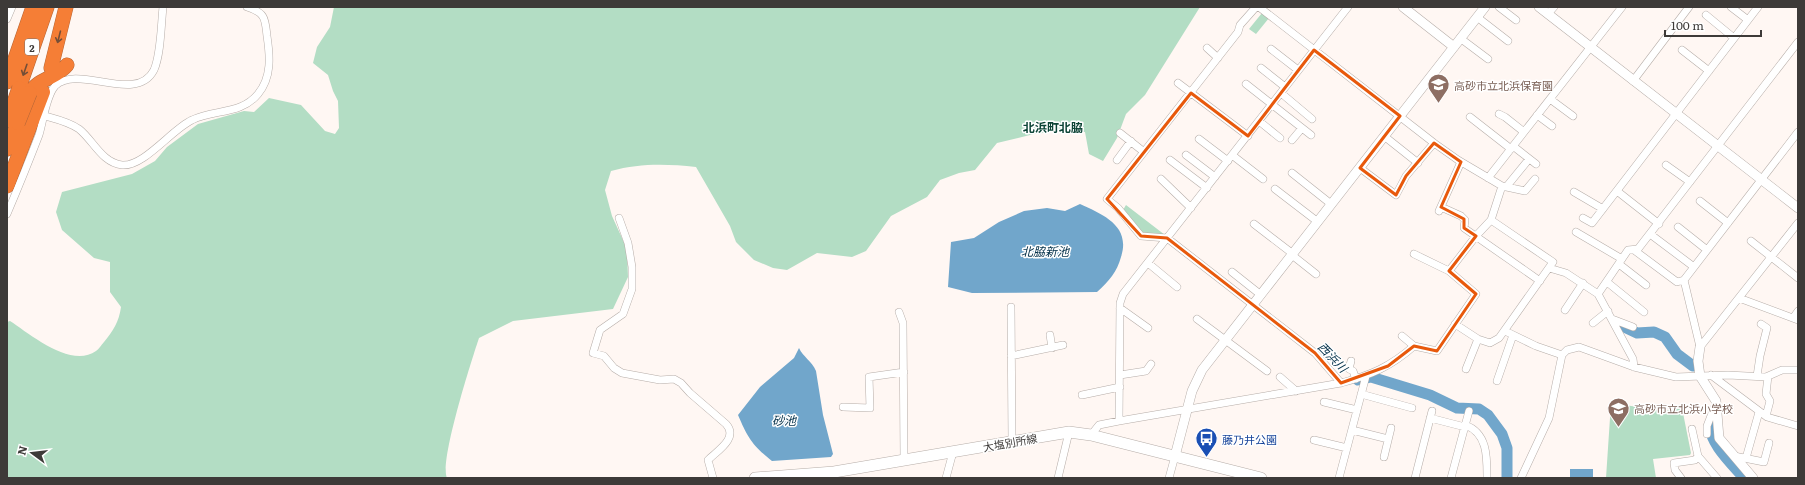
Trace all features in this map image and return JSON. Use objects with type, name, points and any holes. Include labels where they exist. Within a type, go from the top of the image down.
[{"type":"highway","points":[[7,55],[29,7]]},
{"type":"highway","name":"2","points":[[25,89],[33,7]]},
{"type":"highway","name":"2","points":[[10,118],[25,89],[47,7]]},
{"type":"highway","points":[[51,68],[66,7]]},
{"type":"highway","points":[[7,186],[39,114],[25,89],[56,75],[67,65]]},
{"type":"highway","points":[[7,149],[10,118]]},
{"type":"main road","name":"大塩別所線","points":[[755,478],[834,472],[1069,432],[1091,435],[1174,456],[1240,475],[1261,478]]},
{"type":"street","points":[[7,19],[12,7]]},
{"type":"street","points":[[7,214],[39,114],[52,91],[56,86],[66,80],[130,84],[149,77],[155,66],[164,7]]},
{"type":"street","points":[[7,98],[39,114],[74,126],[110,161],[126,165],[138,161],[192,120],[242,107],[259,94],[264,84],[270,63],[265,20],[259,12],[247,7]]},
{"type":"street","points":[[1341,383],[1315,353],[1167,238],[1140,236],[1118,208],[1107,199],[1238,32],[1240,25],[1257,7],[1434,143],[1461,162],[1504,186],[1525,191],[1535,179]]},
{"type":"street","points":[[1119,421],[1120,308],[1123,294],[1348,7]]},
{"type":"street","points":[[1404,7],[1454,47]]},
{"type":"street","points":[[1169,478],[1186,410],[1199,376],[1485,7]]},
{"type":"street","points":[[1499,7],[1511,19]]},
{"type":"street","points":[[1539,7],[1551,11],[1590,48],[1798,208]]},
{"type":"street","points":[[1488,178],[1622,7]]},
{"type":"street","points":[[1633,81],[1689,7]]},
{"type":"street","points":[[1731,7],[1748,20]]},
{"type":"street","points":[[1583,218],[1592,223],[1758,7]]},
{"type":"street","points":[[1706,15],[1734,38]]},
{"type":"street","points":[[1477,17],[1508,41]]},
{"type":"street","points":[[1460,38],[1488,59]]},
{"type":"street","points":[[1598,294],[1628,250],[1638,249],[1659,224],[1717,146],[1798,42]]},
{"type":"street","points":[[1207,48],[1218,58]]},
{"type":"street","points":[[1272,49],[1298,70]]},
{"type":"street","points":[[1682,50],[1709,71]]},
{"type":"street","points":[[1260,68],[1312,119]]},
{"type":"street","points":[[1178,83],[1248,136]]},
{"type":"street","points":[[1246,84],[1311,135]]},
{"type":"street","points":[[1550,99],[1573,116]]},
{"type":"street","points":[[10,118],[39,114]]},
{"type":"street","points":[[1499,114],[1524,132]]},
{"type":"street","points":[[1538,115],[1552,126]]},
{"type":"street","points":[[1470,117],[1536,164]]},
{"type":"street","points":[[1259,122],[1280,138]]},
{"type":"street","points":[[1292,140],[1302,128]]},
{"type":"street","points":[[1120,133],[1144,152]]},
{"type":"street","points":[[1384,136],[1418,163]]},
{"type":"street","points":[[1634,250],[1677,282],[1684,280],[1761,180],[1797,137]]},
{"type":"street","points":[[1199,139],[1263,180]]},
{"type":"street","points":[[1117,160],[1131,141]]},
{"type":"street","points":[[1360,168],[1396,195],[1406,176],[1434,143]]},
{"type":"street","points":[[1186,155],[1215,177]]},
{"type":"street","points":[[1449,271],[1476,236],[1491,220],[1504,186],[1529,158]]},
{"type":"street","points":[[1170,160],[1207,188]]},
{"type":"street","points":[[1461,162],[1440,210],[1464,219],[1464,228],[1540,281]]},
{"type":"street","points":[[1666,165],[1690,182]]},
{"type":"street","points":[[1292,173],[1331,204]]},
{"type":"street","points":[[1161,179],[1191,208]]},
{"type":"street","points":[[1275,189],[1318,222]]},
{"type":"street","points":[[1617,191],[1659,224]]},
{"type":"street","points":[[1574,192],[1603,209]]},
{"type":"street","points":[[1700,201],[1728,223]]},
{"type":"street","points":[[619,218],[628,243],[632,268],[632,289],[624,314],[600,330],[594,353],[604,356],[614,368],[622,373],[660,380],[674,379],[681,383],[690,393],[730,428],[731,434],[729,441],[708,460],[713,478]]},
{"type":"street","points":[[1455,324],[1478,340],[1490,343],[1498,338],[1505,331],[1553,262],[1491,220]]},
{"type":"street","points":[[1700,347],[1798,223]]},
{"type":"street","points":[[1254,224],[1316,274]]},
{"type":"street","points":[[1678,227],[1684,236],[1707,250]]},
{"type":"street","points":[[1576,232],[1621,262],[1646,285]]},
{"type":"street","points":[[1650,234],[1694,267]]},
{"type":"street","points":[[1751,241],[1798,278]]},
{"type":"street","points":[[1402,336],[1414,346],[1437,350],[1476,294],[1449,271],[1414,254]]},
{"type":"street","points":[[1148,263],[1177,287]]},
{"type":"street","points":[[1549,268],[1566,273],[1598,294],[1633,359],[1634,367]]},
{"type":"street","points":[[1232,272],[1261,295]]},
{"type":"street","points":[[1684,280],[1700,347],[1698,361],[1700,376],[1716,401],[1718,434],[1752,478]]},
{"type":"street","points":[[1607,282],[1644,312]]},
{"type":"street","points":[[1565,310],[1583,283]]},
{"type":"street","points":[[1739,298],[1795,319],[1798,311]]},
{"type":"street","points":[[1011,307],[1012,441]]},
{"type":"street","points":[[1120,308],[1148,328]]},
{"type":"street","points":[[1593,322],[1608,311]]},
{"type":"street","points":[[899,312],[903,323],[904,459]]},
{"type":"street","points":[[1197,319],[1267,371]]},
{"type":"street","points":[[1612,319],[1633,327]]},
{"type":"street","points":[[1757,376],[1767,328],[1761,324]]},
{"type":"street","points":[[1505,331],[1536,346],[1562,355]]},
{"type":"street","points":[[1050,335],[1052,350]]},
{"type":"street","points":[[1497,381],[1513,335]]},
{"type":"street","points":[[1466,369],[1478,340]]},
{"type":"street","points":[[1011,356],[1052,350],[1063,345]]},
{"type":"street","points":[[1091,435],[1099,425],[1341,383],[1356,379],[1396,362],[1414,346]]},
{"type":"street","points":[[1521,478],[1549,418],[1562,355],[1567,350],[1579,347],[1634,367],[1676,377],[1711,375],[1768,376],[1782,370],[1798,370]]},
{"type":"street","points":[[1351,362],[1349,369],[1353,371],[1356,379]]},
{"type":"street","points":[[1120,375],[1146,371],[1151,364]]},
{"type":"street","points":[[843,408],[870,408],[869,377],[904,372]]},
{"type":"street","points":[[1711,375],[1762,414],[1798,426]]},
{"type":"street","points":[[1339,478],[1366,376]]},
{"type":"street","points":[[1746,458],[1762,414],[1770,401],[1766,394],[1768,376]]},
{"type":"street","points":[[1280,378],[1296,391]]},
{"type":"street","points":[[1082,395],[1120,388]]},
{"type":"street","points":[[1362,394],[1412,408]]},
{"type":"street","points":[[1707,434],[1707,426],[1716,401]]},
{"type":"street","points":[[1324,402],[1357,410]]},
{"type":"street","points":[[1451,478],[1469,411]]},
{"type":"street","points":[[1415,478],[1431,415],[1473,428],[1487,449],[1487,478]]},
{"type":"street","points":[[1384,457],[1391,428]]},
{"type":"street","points":[[1692,429],[1698,456],[1717,478]]},
{"type":"street","points":[[1352,430],[1388,439]]},
{"type":"street","points":[[1058,478],[1069,432]]},
{"type":"street","points":[[1314,440],[1347,448]]},
{"type":"street","points":[[1734,456],[1764,462],[1768,453],[1769,443]]},
{"type":"street","points":[[946,478],[953,452]]},
{"type":"street","points":[[1681,478],[1675,470],[1674,463],[1694,460],[1698,456]]},
{"type":"highlighted area","points":[[1314,50],[1400,116],[1360,168],[1396,195],[1406,176],[1434,143],[1461,162],[1441,207],[1464,219],[1464,228],[1476,236],[1449,271],[1476,294],[1437,351],[1414,346],[1388,366],[1341,383],[1315,353],[1167,238],[1141,236],[1107,199],[1191,93],[1248,136]]},
{"type":"green space","points":[[334,7],[1200,7],[1145,95],[1126,114],[1117,138],[1103,161],[1089,154],[1085,132],[1059,131],[1034,134],[997,143],[975,170],[959,173],[940,180],[927,197],[891,216],[866,251],[852,257],[817,253],[787,270],[773,268],[754,260],[736,242],[730,226],[696,167],[654,165],[622,168],[611,171],[605,190],[612,216],[627,249],[628,277],[613,309],[513,321],[479,338],[457,410],[448,452],[446,468],[447,478],[7,478],[7,322],[10,321],[51,348],[75,356],[86,355],[97,350],[107,338],[115,326],[121,307],[110,292],[110,262],[94,258],[62,230],[56,212],[62,192],[132,174],[155,161],[167,147],[198,124],[244,111],[254,112],[269,98],[301,105],[325,131],[335,134],[339,128],[338,101],[328,75],[313,63],[317,47],[330,27]]},
{"type":"green space","points":[[1262,13],[1269,18],[1256,34],[1249,29]]},
{"type":"green space","points":[[1126,205],[1165,235],[1143,235],[1123,210]]},
{"type":"green space","points":[[1611,403],[1665,411],[1682,408],[1691,453],[1690,455],[1653,459],[1656,478],[1606,478]]},
{"type":"water","name":"北脇新池","points":[[1080,204],[1106,217],[1119,230],[1122,237],[1123,246],[1121,257],[1115,272],[1097,292],[972,293],[948,287],[951,242],[974,238],[999,222],[1024,211],[1047,208],[1065,211]]},
{"type":"water","name":"砂池","points":[[799,348],[816,371],[823,415],[833,454],[831,457],[772,461],[751,441],[738,415],[760,387],[794,358]]},
{"type":"water","points":[[1570,469],[1593,469],[1593,478],[1570,478]]},
{"type":"waterway","points":[[1618,324],[1637,333],[1654,332],[1665,337],[1677,354],[1693,366]]},
{"type":"waterway","name":"西浜川","points":[[1358,380],[1371,377],[1430,395],[1457,408],[1479,409],[1488,415],[1502,434],[1507,448],[1507,478]]},
{"type":"waterway","points":[[1711,425],[1711,431],[1717,446],[1744,478]]},
{"type":"place","name":"高砂市立北浜保育園","points":[[1439,104]]},
{"type":"place","name":"高砂市立北浜小学校","points":[[1618,428]]},
{"type":"place","name":"藤乃井公園","points":[[1207,458]]},
{"type":"district","name":"北浜町北脇","points":[[1053,127]]}]
